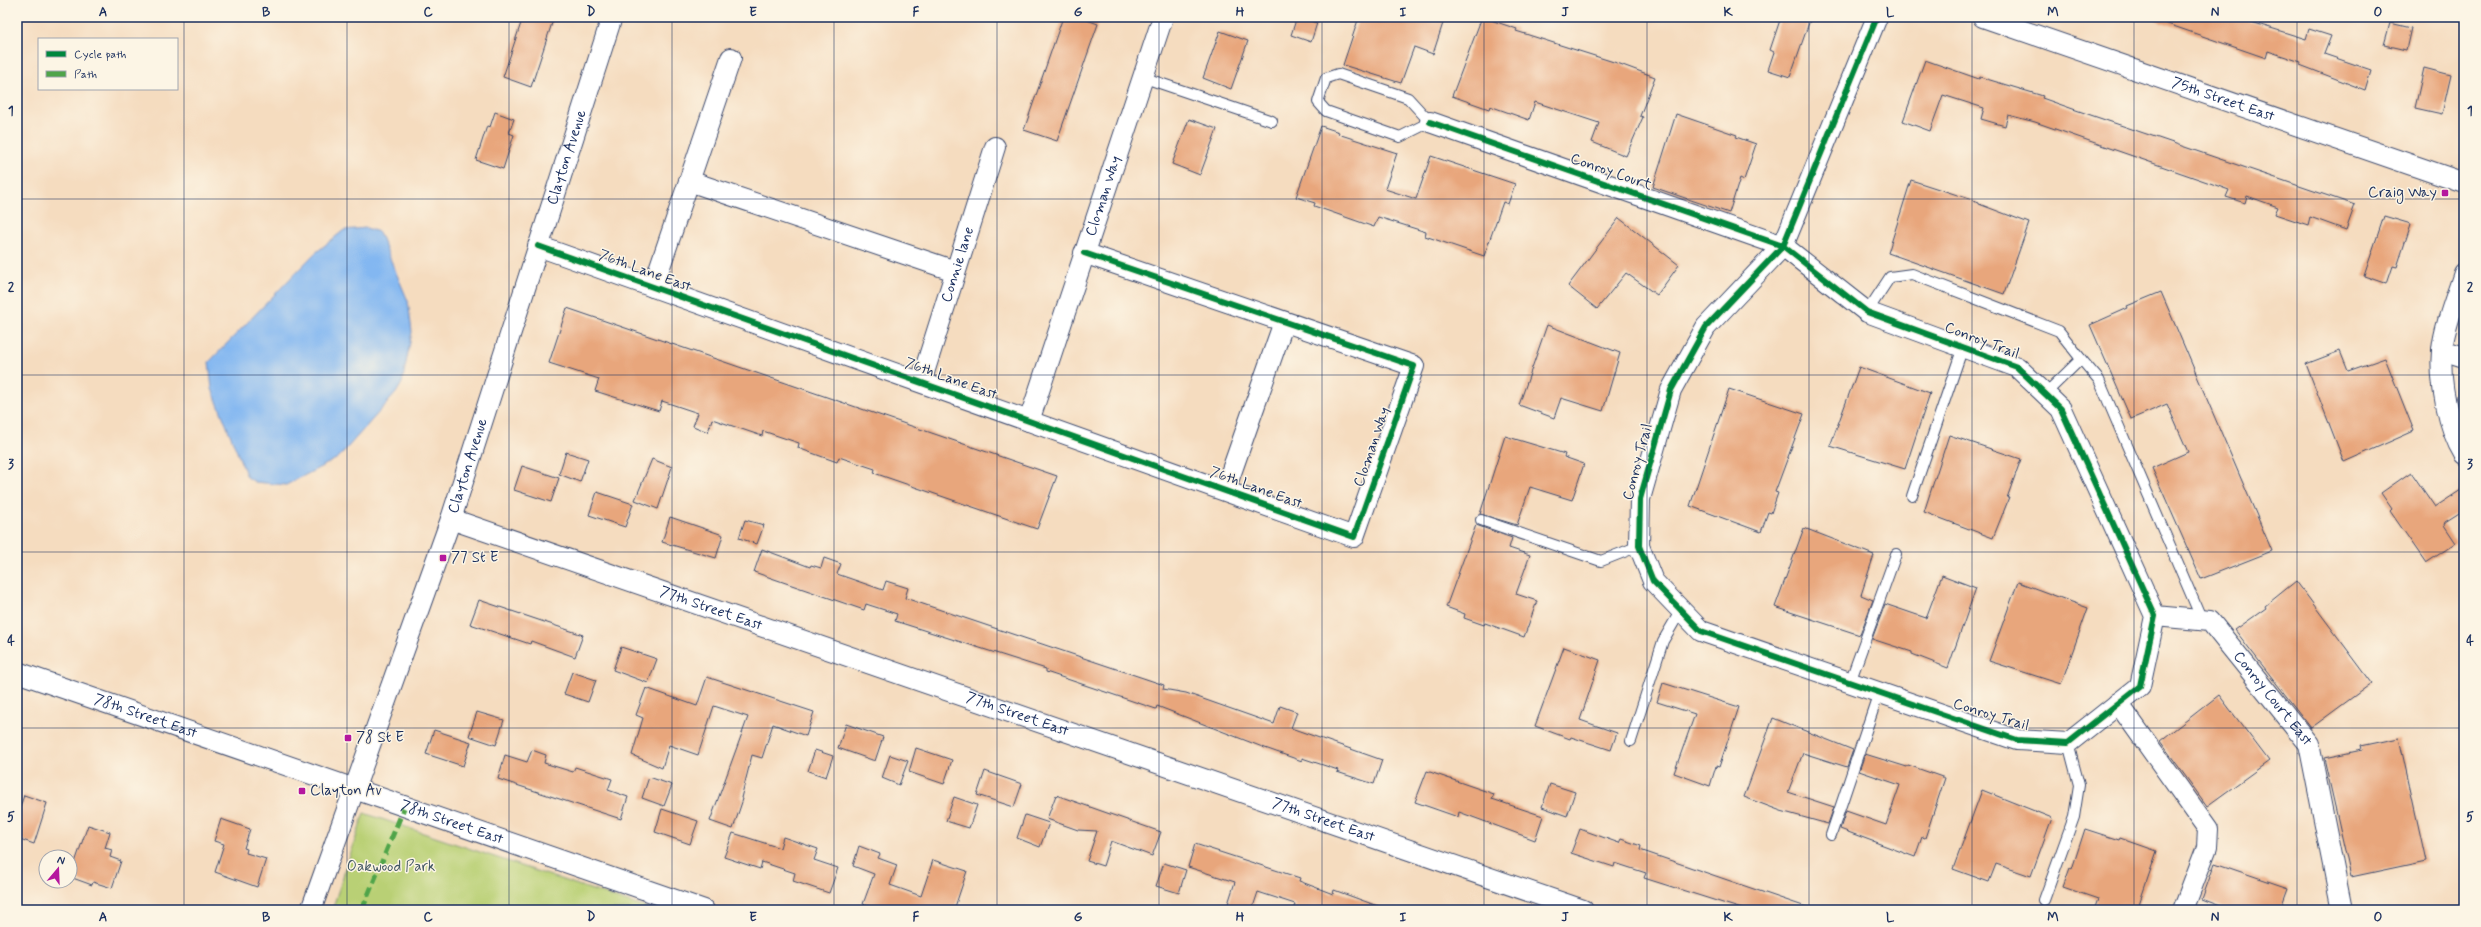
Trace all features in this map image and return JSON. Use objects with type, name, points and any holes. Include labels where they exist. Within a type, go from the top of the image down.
[{"type":"street","name":"Clayton Avenue","points":[[311,910],[451,519],[612,17]]},
{"type":"street","name":"Cloman Way","points":[[1028,420],[1163,17]]},
{"type":"street","name":"Conroy Trail","points":[[1877,17],[1783,246],[1706,326],[1671,390],[1640,498],[1639,546],[1653,581],[1701,631],[2017,740],[2068,743]]},
{"type":"street","name":"75th Street East","points":[[1983,17],[2464,183]]},
{"type":"street","points":[[653,287],[731,58]]},
{"type":"street","name":"Conroy Court","points":[[1430,122],[1783,246]]},
{"type":"street","name":"Connie lane","points":[[921,382],[995,147]]},
{"type":"street","points":[[689,181],[955,271]]},
{"type":"street","name":"76th Lane East","points":[[538,246],[1354,537]]},
{"type":"street","name":"Conroy Trail","points":[[1783,246],[1867,312],[2017,367],[2061,409],[2155,616]]},
{"type":"street","points":[[1084,253],[1284,322],[1225,490]]},
{"type":"street","points":[[2464,273],[2442,350],[2443,390],[2455,440],[2464,454]]},
{"type":"street","name":"Cloman Way","points":[[1284,322],[1414,366],[1354,537]]},
{"type":"street","points":[[2442,350],[2464,357]]},
{"type":"street","name":"77th Street East","points":[[451,519],[1583,910]]},
{"type":"street","points":[[2068,743],[2140,686],[2155,616]]},
{"type":"street","name":"Conroy Court East","points":[[2155,616],[2210,621],[2309,744],[2342,910]]},
{"type":"street","name":"78th Street East","points":[[17,672],[353,790],[704,910]]},
{"type":"street","points":[[2118,703],[2208,829],[2207,846],[2183,910]]},
{"type":"lane","points":[[1338,74],[1408,98],[1430,122],[1400,137],[1326,111],[1318,102],[1326,78],[1338,74]]},
{"type":"lane","points":[[1142,77],[1272,121]]},
{"type":"lane","points":[[1867,312],[1890,277],[1912,274],[2059,331],[2099,380],[2202,620]]},
{"type":"lane","points":[[1912,496],[1963,347]]},
{"type":"lane","points":[[2045,394],[2081,359]]},
{"type":"lane","points":[[1481,520],[1601,561],[1639,546]]},
{"type":"lane","points":[[1850,682],[1896,554]]},
{"type":"lane","points":[[1631,741],[1663,641],[1681,610]]},
{"type":"lane","points":[[1831,835],[1879,692]]},
{"type":"lane","points":[[2044,900],[2074,817],[2079,785],[2068,743]]},
{"type":"green space","name":"Oakwood Park","points":[[364,813],[652,910],[332,910]]},
{"type":"water","points":[[366,228],[379,232],[408,301],[412,332],[402,383],[396,393],[338,458],[286,485],[255,482],[247,477],[212,389],[209,362],[314,254],[344,230]]},
{"type":"building","points":[[523,17],[554,17],[531,87],[503,77]]},
{"type":"building","points":[[1063,17],[1079,17],[1098,24],[1057,141],[1024,130]]},
{"type":"building","points":[[1297,17],[1317,23],[1311,42],[1291,35]]},
{"type":"building","points":[[1359,17],[1445,17],[1433,54],[1414,47],[1401,83],[1343,65]]},
{"type":"building","points":[[1482,17],[1517,29],[1516,31],[1620,64],[1655,77],[1640,116],[1643,117],[1626,156],[1592,142],[1599,123],[1535,102],[1529,120],[1490,106],[1489,109],[1452,96]]},
{"type":"building","points":[[1781,17],[1811,17],[1790,77],[1768,70],[1774,52],[1770,50]]},
{"type":"building","points":[[2156,17],[2235,17],[2306,39],[2309,29],[2331,36],[2324,54],[2371,70],[2365,90],[2300,65],[2301,62],[2268,51],[2266,58],[2156,20]]},
{"type":"building","points":[[2390,23],[2411,28],[2406,50],[2384,45]]},
{"type":"building","points":[[1220,31],[1248,41],[1231,89],[1203,78]]},
{"type":"building","points":[[1925,60],[1979,79],[1980,77],[2043,96],[2042,98],[2073,109],[2355,205],[2346,230],[2310,217],[2308,225],[2275,214],[2278,207],[2247,196],[2245,203],[2226,197],[2229,190],[2035,122],[2008,115],[2005,126],[1981,119],[1984,108],[1943,95],[1930,131],[1903,121]]},
{"type":"building","points":[[2424,68],[2451,75],[2442,114],[2415,108]]},
{"type":"building","points":[[495,112],[514,119],[509,133],[514,135],[503,169],[476,160],[487,126],[490,127]]},
{"type":"building","points":[[1676,114],[1737,135],[1736,137],[1756,144],[1744,180],[1740,178],[1729,213],[1653,187]]},
{"type":"building","points":[[1189,119],[1217,129],[1200,175],[1172,164]]},
{"type":"building","points":[[1321,126],[1339,132],[1338,134],[1397,153],[1385,189],[1416,199],[1431,156],[1515,184],[1508,204],[1503,202],[1484,256],[1425,236],[1426,232],[1378,217],[1374,227],[1314,206],[1315,203],[1296,197]]},
{"type":"building","points":[[1911,180],[1979,202],[1979,204],[2029,223],[2004,294],[1888,253]]},
{"type":"building","points":[[2384,216],[2411,224],[2397,267],[2393,266],[2387,284],[2364,276]]},
{"type":"building","points":[[1619,218],[1679,265],[1657,295],[1626,273],[1597,309],[1568,286]]},
{"type":"building","points":[[2161,292],[2272,551],[2201,579],[2152,468],[2188,452],[2167,404],[2131,419],[2090,325],[2128,308],[2127,306]]},
{"type":"building","points":[[567,308],[1057,476],[1037,529],[874,473],[875,469],[839,457],[837,462],[798,448],[799,443],[763,431],[762,436],[712,419],[708,432],[693,426],[698,413],[662,401],[659,411],[595,391],[599,379],[549,363]]},
{"type":"building","points":[[1547,325],[1620,353],[1603,411],[1561,398],[1554,418],[1519,405]]},
{"type":"building","points":[[2340,351],[2348,371],[2385,358],[2414,431],[2344,462],[2306,364]]},
{"type":"building","points":[[1859,367],[1930,393],[1905,469],[1830,446]]},
{"type":"building","points":[[1729,389],[1804,414],[1775,492],[1778,493],[1771,513],[1768,512],[1761,532],[1690,506]]},
{"type":"building","points":[[1949,435],[2021,459],[2007,498],[2009,498],[1993,538],[1924,512]]},
{"type":"building","points":[[1505,436],[1565,454],[1564,457],[1584,464],[1572,500],[1530,487],[1517,525],[1480,514]]},
{"type":"building","points":[[566,452],[588,459],[580,482],[559,474]]},
{"type":"building","points":[[652,459],[672,467],[658,509],[635,500]]},
{"type":"building","points":[[522,466],[559,478],[551,502],[514,490]]},
{"type":"building","points":[[2411,472],[2435,507],[2464,488],[2464,510],[2445,522],[2444,525],[2456,543],[2426,563],[2390,511],[2392,509],[2381,493]]},
{"type":"building","points":[[597,492],[633,504],[625,527],[589,515]]},
{"type":"building","points":[[670,517],[723,535],[716,558],[662,542]]},
{"type":"building","points":[[745,520],[764,525],[757,544],[739,538]]},
{"type":"building","points":[[1476,525],[1512,538],[1509,548],[1530,555],[1516,594],[1537,601],[1524,637],[1485,623],[1484,625],[1464,618],[1465,614],[1446,607]]},
{"type":"building","points":[[1804,528],[1874,555],[1861,595],[1873,600],[1860,635],[1775,607]]},
{"type":"building","points":[[762,549],[810,567],[811,565],[821,568],[824,558],[841,564],[837,574],[883,590],[886,581],[908,588],[905,598],[1164,685],[1163,689],[1186,693],[1274,724],[1280,706],[1297,712],[1291,728],[1382,760],[1374,784],[1337,772],[1338,770],[1302,758],[1302,761],[1265,748],[1157,706],[1156,709],[1046,672],[1046,669],[895,621],[897,614],[866,604],[864,610],[754,572]]},
{"type":"building","points":[[1942,575],[1976,588],[1948,668],[1912,654],[1912,652],[1872,639],[1885,604],[1926,618]]},
{"type":"building","points":[[2296,581],[2372,683],[2311,728],[2235,630],[2266,608],[2265,606]]},
{"type":"building","points":[[2018,582],[2088,608],[2061,684],[1989,661]]},
{"type":"building","points":[[479,600],[583,635],[575,657],[531,641],[530,644],[470,624]]},
{"type":"building","points":[[621,647],[657,659],[648,683],[613,670]]},
{"type":"building","points":[[1564,647],[1600,660],[1580,720],[1617,733],[1611,750],[1571,737],[1570,739],[1535,726]]},
{"type":"building","points":[[572,672],[596,680],[588,702],[564,694]]},
{"type":"building","points":[[707,677],[814,712],[806,736],[773,724],[762,758],[752,755],[741,798],[743,799],[733,829],[710,821],[748,717],[714,706],[698,755],[669,745],[662,768],[632,755],[643,718],[636,715],[646,688],[697,706]]},
{"type":"building","points":[[1663,683],[1739,707],[1719,767],[1716,766],[1710,786],[1674,773],[1695,714],[1657,702]]},
{"type":"building","points":[[2219,695],[2269,761],[2207,806],[2160,741]]},
{"type":"building","points":[[477,712],[504,720],[496,745],[469,736]]},
{"type":"building","points":[[1773,718],[1853,750],[1847,767],[1803,753],[1788,792],[1834,807],[1828,824],[1781,811],[1744,797]]},
{"type":"building","points":[[846,724],[883,737],[875,761],[838,748]]},
{"type":"building","points":[[434,730],[471,742],[463,766],[426,754]]},
{"type":"building","points":[[2399,738],[2426,861],[2351,877],[2324,758],[2362,750],[2361,746]]},
{"type":"building","points":[[916,748],[952,760],[944,784],[909,772]]},
{"type":"building","points":[[532,750],[546,755],[544,763],[573,772],[575,767],[612,779],[608,790],[628,797],[621,819],[498,779],[505,755],[527,762]]},
{"type":"building","points":[[815,750],[833,756],[826,777],[808,771]]},
{"type":"building","points":[[1865,754],[1907,767],[1908,765],[1945,778],[1925,838],[1922,837],[1915,857],[1840,829],[1846,811],[1886,825],[1900,785],[1859,771]]},
{"type":"building","points":[[890,755],[908,761],[899,785],[882,778]]},
{"type":"building","points":[[985,771],[1022,784],[1014,807],[977,795]]},
{"type":"building","points":[[1427,771],[1494,794],[1492,799],[1543,816],[1535,840],[1459,812],[1458,817],[1415,802]]},
{"type":"building","points":[[649,777],[672,785],[664,806],[642,798]]},
{"type":"building","points":[[1550,784],[1575,792],[1567,816],[1542,807]]},
{"type":"building","points":[[1982,790],[2052,818],[2031,876],[1996,864],[1989,882],[1953,869]]},
{"type":"building","points":[[24,795],[47,803],[34,844],[17,838],[17,817]]},
{"type":"building","points":[[1056,795],[1161,832],[1152,856],[1111,841],[1103,866],[1087,861],[1097,831],[1078,830],[1047,819]]},
{"type":"building","points":[[954,797],[977,805],[969,828],[946,821]]},
{"type":"building","points":[[662,809],[698,821],[690,844],[655,832]]},
{"type":"building","points":[[1025,815],[1049,823],[1040,847],[1017,838]]},
{"type":"building","points":[[221,819],[250,829],[244,848],[247,849],[246,853],[266,859],[257,887],[215,872],[224,844],[214,841]]},
{"type":"building","points":[[88,825],[110,832],[105,848],[112,850],[110,857],[121,861],[112,888],[93,882],[92,885],[78,880],[78,854]]},
{"type":"building","points":[[1580,829],[1619,843],[1621,839],[1641,846],[1640,850],[1809,908],[1808,910],[1745,910],[1644,878],[1646,873],[1615,863],[1614,867],[1571,853]]},
{"type":"building","points":[[2085,829],[2119,840],[2120,838],[2157,851],[2137,910],[2094,910],[2098,899],[2063,887],[2070,868],[2072,869]]},
{"type":"building","points":[[733,833],[780,848],[783,837],[818,849],[814,860],[838,868],[829,893],[793,881],[795,873],[762,862],[760,869],[724,857]]},
{"type":"building","points":[[1195,844],[1300,878],[1299,881],[1333,894],[1334,890],[1383,908],[1383,910],[1293,910],[1295,904],[1258,892],[1252,910],[1226,910],[1235,882],[1188,867]]},
{"type":"building","points":[[859,846],[880,854],[878,858],[897,865],[890,885],[921,896],[933,860],[967,871],[954,910],[881,910],[863,904],[874,874],[853,866]]},
{"type":"building","points":[[1164,863],[1186,870],[1179,893],[1156,886]]},
{"type":"building","points":[[2215,863],[2288,888],[2280,910],[2231,910],[2202,899]]},
{"type":"marked path","points":[[362,910],[404,808]]},
{"type":"cycle path","points":[[1430,122],[1783,246],[1867,312],[2017,367],[2061,409],[2155,616],[2140,686],[2068,743],[2017,740],[1701,631],[1653,581],[1639,546],[1640,499],[1671,390],[1706,327],[1783,246],[1877,17]]},
{"type":"cycle path","points":[[538,246],[1354,537],[1414,366],[1084,253]]},
{"type":"place","name":"Craig Way","points":[[2445,193]]},
{"type":"place","name":"77 St E","points":[[443,558]]},
{"type":"place","name":"78 St E","points":[[348,738]]},
{"type":"place","name":"Clayton Av","points":[[302,791]]}]
